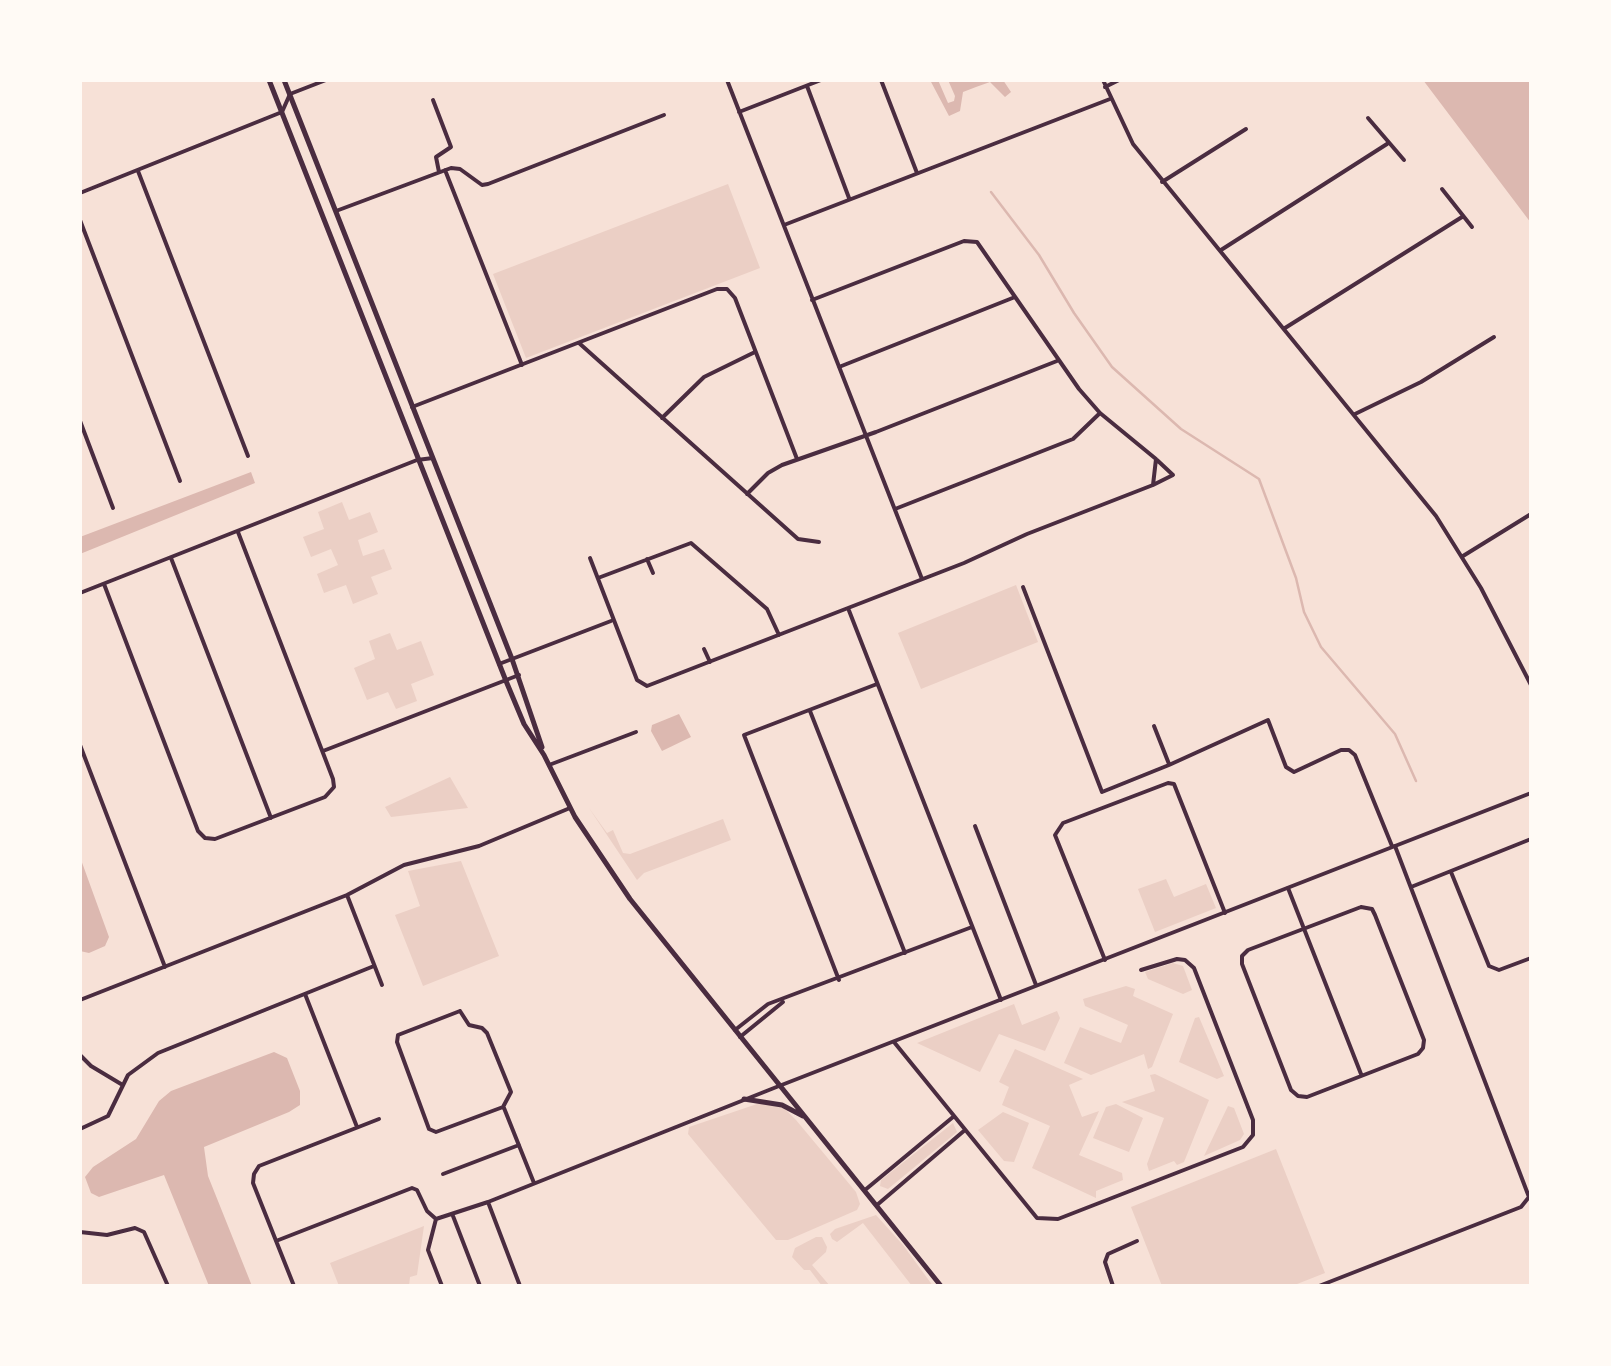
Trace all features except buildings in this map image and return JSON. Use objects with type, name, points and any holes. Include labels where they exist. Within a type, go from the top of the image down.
[{"type":"main road","points":[[269,80],[506,681],[524,724],[570,808],[630,899],[941,1286]]},
{"type":"main road","points":[[284,80],[519,676],[544,755]]},
{"type":"main road","points":[[744,1100],[782,1105],[805,1118]]},
{"type":"street","points":[[80,193],[282,112],[290,94],[326,80]]},
{"type":"street","points":[[727,80],[922,580]]},
{"type":"street","points":[[739,112],[822,80]]},
{"type":"street","points":[[881,80],[917,173]]},
{"type":"street","points":[[1103,80],[1133,144],[1162,182],[1411,482],[1463,556],[1531,685]]},
{"type":"street","points":[[1106,87],[1120,80]]},
{"type":"street","points":[[807,86],[849,199]]},
{"type":"street","points":[[433,100],[451,147],[436,157],[522,365]]},
{"type":"street","points":[[784,225],[1110,100]]},
{"type":"street","points":[[336,212],[442,171],[460,168],[476,182],[488,184],[664,115]]},
{"type":"street","points":[[1368,118],[1404,160]]},
{"type":"street","points":[[1162,182],[1246,129]]},
{"type":"street","points":[[1221,250],[1388,144]]},
{"type":"street","points":[[138,171],[248,456]]},
{"type":"street","points":[[1442,189],[1472,227]]},
{"type":"street","points":[[1285,328],[1462,216]]},
{"type":"street","points":[[80,220],[180,481]]},
{"type":"street","points":[[590,558],[637,680],[652,685],[922,580],[1173,475],[1100,413],[973,240],[812,300]]},
{"type":"street","points":[[412,407],[726,288],[735,298],[797,459]]},
{"type":"street","points":[[839,367],[1015,297]]},
{"type":"street","points":[[1355,414],[1421,382],[1494,337]]},
{"type":"street","points":[[579,343],[798,539],[820,542]]},
{"type":"street","points":[[662,418],[704,377],[756,351]]},
{"type":"street","points":[[748,494],[768,473],[797,459],[1058,360]]},
{"type":"street","points":[[895,508],[1073,439],[1100,413]]},
{"type":"street","points":[[80,421],[113,508]]},
{"type":"street","points":[[80,593],[417,460],[433,458]]},
{"type":"street","points":[[1153,485],[1156,459]]},
{"type":"street","points":[[1463,556],[1531,514]]},
{"type":"street","points":[[104,584],[198,832],[205,838],[214,838],[325,798],[334,783],[238,532]]},
{"type":"street","points":[[598,578],[685,544],[697,546],[767,608],[779,635]]},
{"type":"street","points":[[171,558],[271,818]]},
{"type":"street","points":[[648,559],[653,573]]},
{"type":"street","points":[[1023,587],[1102,792],[1268,720],[1286,767],[1294,772],[1341,750],[1354,755],[1411,887],[1528,1190],[1528,1201],[1320,1286]]},
{"type":"street","points":[[848,608],[1001,1000]]},
{"type":"street","points":[[499,664],[613,620]]},
{"type":"street","points":[[704,649],[710,662]]},
{"type":"street","points":[[323,751],[519,676]]},
{"type":"street","points":[[839,980],[744,736],[877,684]]},
{"type":"street","points":[[810,710],[906,954]]},
{"type":"street","points":[[1154,726],[1169,766]]},
{"type":"street","points":[[549,764],[636,732]]},
{"type":"street","points":[[80,745],[165,967]]},
{"type":"street","points":[[1105,960],[1055,835],[1063,823],[1174,784],[1225,913]]},
{"type":"street","points":[[436,1220],[1531,793]]},
{"type":"street","points":[[80,1000],[347,896],[404,865],[479,846],[570,808]]},
{"type":"street","points":[[975,826],[1036,987]]},
{"type":"street","points":[[1411,887],[1531,839]]},
{"type":"street","points":[[1451,872],[1484,960],[1500,970],[1531,958]]},
{"type":"street","points":[[1288,888],[1362,1076]]},
{"type":"street","points":[[347,896],[382,985]]},
{"type":"street","points":[[1368,907],[1375,914],[1424,1040],[1424,1048],[1418,1054],[1307,1097],[1291,1090],[1242,956],[1304,928],[1368,907]]},
{"type":"street","points":[[736,1034],[768,1004],[972,928]]},
{"type":"street","points":[[894,1042],[1037,1218],[1047,1221],[1248,1144],[1253,1135],[1253,1122],[1194,968],[1177,959],[1141,970]]},
{"type":"street","points":[[80,1129],[108,1116],[122,1084],[138,1066],[158,1053],[374,966]]},
{"type":"street","points":[[305,994],[357,1127]]},
{"type":"street","points":[[460,1011],[464,1013],[469,1025],[487,1033],[511,1092],[503,1107],[436,1132],[428,1129],[396,1042],[398,1035],[460,1011]]},
{"type":"street","points":[[80,1055],[122,1084]]},
{"type":"street","points":[[503,1107],[534,1182]]},
{"type":"street","points":[[865,1190],[953,1117]]},
{"type":"street","points":[[294,1286],[253,1183],[254,1174],[259,1166],[379,1119]]},
{"type":"street","points":[[877,1205],[965,1130]]},
{"type":"street","points":[[443,1174],[519,1145]]},
{"type":"street","points":[[276,1241],[412,1188],[436,1220]]},
{"type":"street","points":[[488,1202],[520,1286]]},
{"type":"street","points":[[453,1216],[480,1286]]},
{"type":"street","points":[[436,1220],[428,1250],[442,1286]]},
{"type":"street","points":[[80,1232],[107,1235],[132,1228],[141,1230],[148,1236],[168,1286]]},
{"type":"street","points":[[1113,1286],[1105,1262],[1108,1254],[1137,1241]]},
{"type":"shaded area","points":[[930,80],[938,80],[948,103],[955,96],[948,80],[1003,80],[1011,92],[1005,97],[990,82],[963,92],[960,111],[949,116]]},
{"type":"shaded area","points":[[1423,80],[1531,80],[1531,223]]},
{"type":"shaded area","points":[[728,184],[760,268],[526,358],[493,274]]},
{"type":"shaded area","points":[[251,472],[255,483],[80,554],[80,537]]},
{"type":"shaded area","points":[[342,502],[349,520],[370,512],[378,532],[358,540],[363,556],[384,549],[392,569],[371,577],[378,594],[353,604],[346,585],[324,593],[317,574],[338,565],[331,549],[311,557],[303,537],[324,529],[318,512]]},
{"type":"shaded area","points":[[1016,585],[1038,642],[921,689],[898,633]]},
{"type":"shaded area","points":[[390,633],[397,650],[421,641],[434,675],[411,684],[417,701],[396,709],[388,692],[367,700],[354,668],[375,659],[369,641]]},
{"type":"shaded area","points":[[679,714],[691,737],[662,751],[651,731],[652,725]]},
{"type":"shaded area","points":[[450,777],[468,808],[391,817],[385,807]]},
{"type":"shaded area","points":[[589,808],[607,833],[613,830],[623,853],[630,854],[723,819],[731,840],[644,873],[637,880]]},
{"type":"shaded area","points":[[80,857],[109,937],[105,946],[89,953],[80,951]]},
{"type":"shaded area","points":[[461,861],[499,956],[423,986],[395,915],[420,906],[408,871]]},
{"type":"shaded area","points":[[1166,879],[1174,897],[1206,884],[1216,908],[1155,932],[1138,889]]},
{"type":"shaded area","points":[[1173,963],[1183,966],[1192,990],[1183,994],[1148,979],[1145,972]]},
{"type":"shaded area","points":[[1126,986],[1135,989],[1133,996],[1173,1014],[1152,1067],[1148,1069],[1144,1054],[1091,1075],[1064,1063],[1080,1027],[1121,1043],[1128,1025],[1085,1006],[1083,999]]},
{"type":"shaded area","points":[[1014,1004],[1022,1025],[1057,1011],[1060,1018],[1045,1051],[999,1034],[980,1072],[917,1043]]},
{"type":"shaded area","points":[[1199,1017],[1224,1076],[1217,1079],[1179,1062],[1195,1018]]},
{"type":"shaded area","points":[[1015,1049],[1083,1079],[1069,1085],[1082,1117],[1099,1111],[1079,1155],[1122,1173],[1123,1180],[1096,1191],[1096,1198],[1032,1168],[1050,1126],[1002,1105],[1009,1087],[999,1082]]},
{"type":"shaded area","points":[[274,1052],[287,1058],[300,1091],[300,1105],[204,1147],[208,1176],[252,1286],[209,1286],[164,1175],[99,1197],[91,1193],[85,1177],[93,1167],[136,1139],[159,1101],[171,1091]]},
{"type":"shaded area","points":[[1150,1075],[1209,1100],[1184,1162],[1177,1165],[1174,1161],[1149,1171],[1147,1164],[1164,1118],[1122,1102],[1155,1091]]},
{"type":"shaded area","points":[[760,1103],[783,1107],[796,1120],[856,1192],[860,1204],[857,1210],[788,1240],[776,1240],[688,1134],[689,1127]]},
{"type":"shaded area","points":[[1116,1104],[1143,1118],[1129,1152],[1093,1138],[1106,1107]]},
{"type":"shaded area","points":[[1228,1106],[1234,1108],[1244,1134],[1240,1140],[1204,1156]]},
{"type":"shaded area","points":[[1003,1112],[1029,1123],[1014,1162],[1004,1161],[978,1130]]},
{"type":"shaded area","points":[[953,1123],[957,1132],[888,1189],[880,1186],[881,1180]]},
{"type":"shaded area","points":[[1276,1149],[1325,1273],[1292,1286],[1162,1286],[1131,1207]]},
{"type":"shaded area","points":[[876,1215],[933,1286],[912,1286],[863,1223],[837,1242],[832,1239],[830,1234],[835,1229]]},
{"type":"shaded area","points":[[424,1226],[417,1275],[410,1277],[409,1286],[339,1286],[330,1263]]},
{"type":"shaded area","points":[[822,1237],[827,1247],[812,1265],[830,1286],[822,1286],[810,1270],[804,1270],[792,1257],[795,1248]]},
{"type":"waterway","points":[[991,192],[1039,255],[1112,367],[1181,429],[1259,479],[1296,578],[1304,612],[1321,647],[1395,734],[1416,781]]}]
